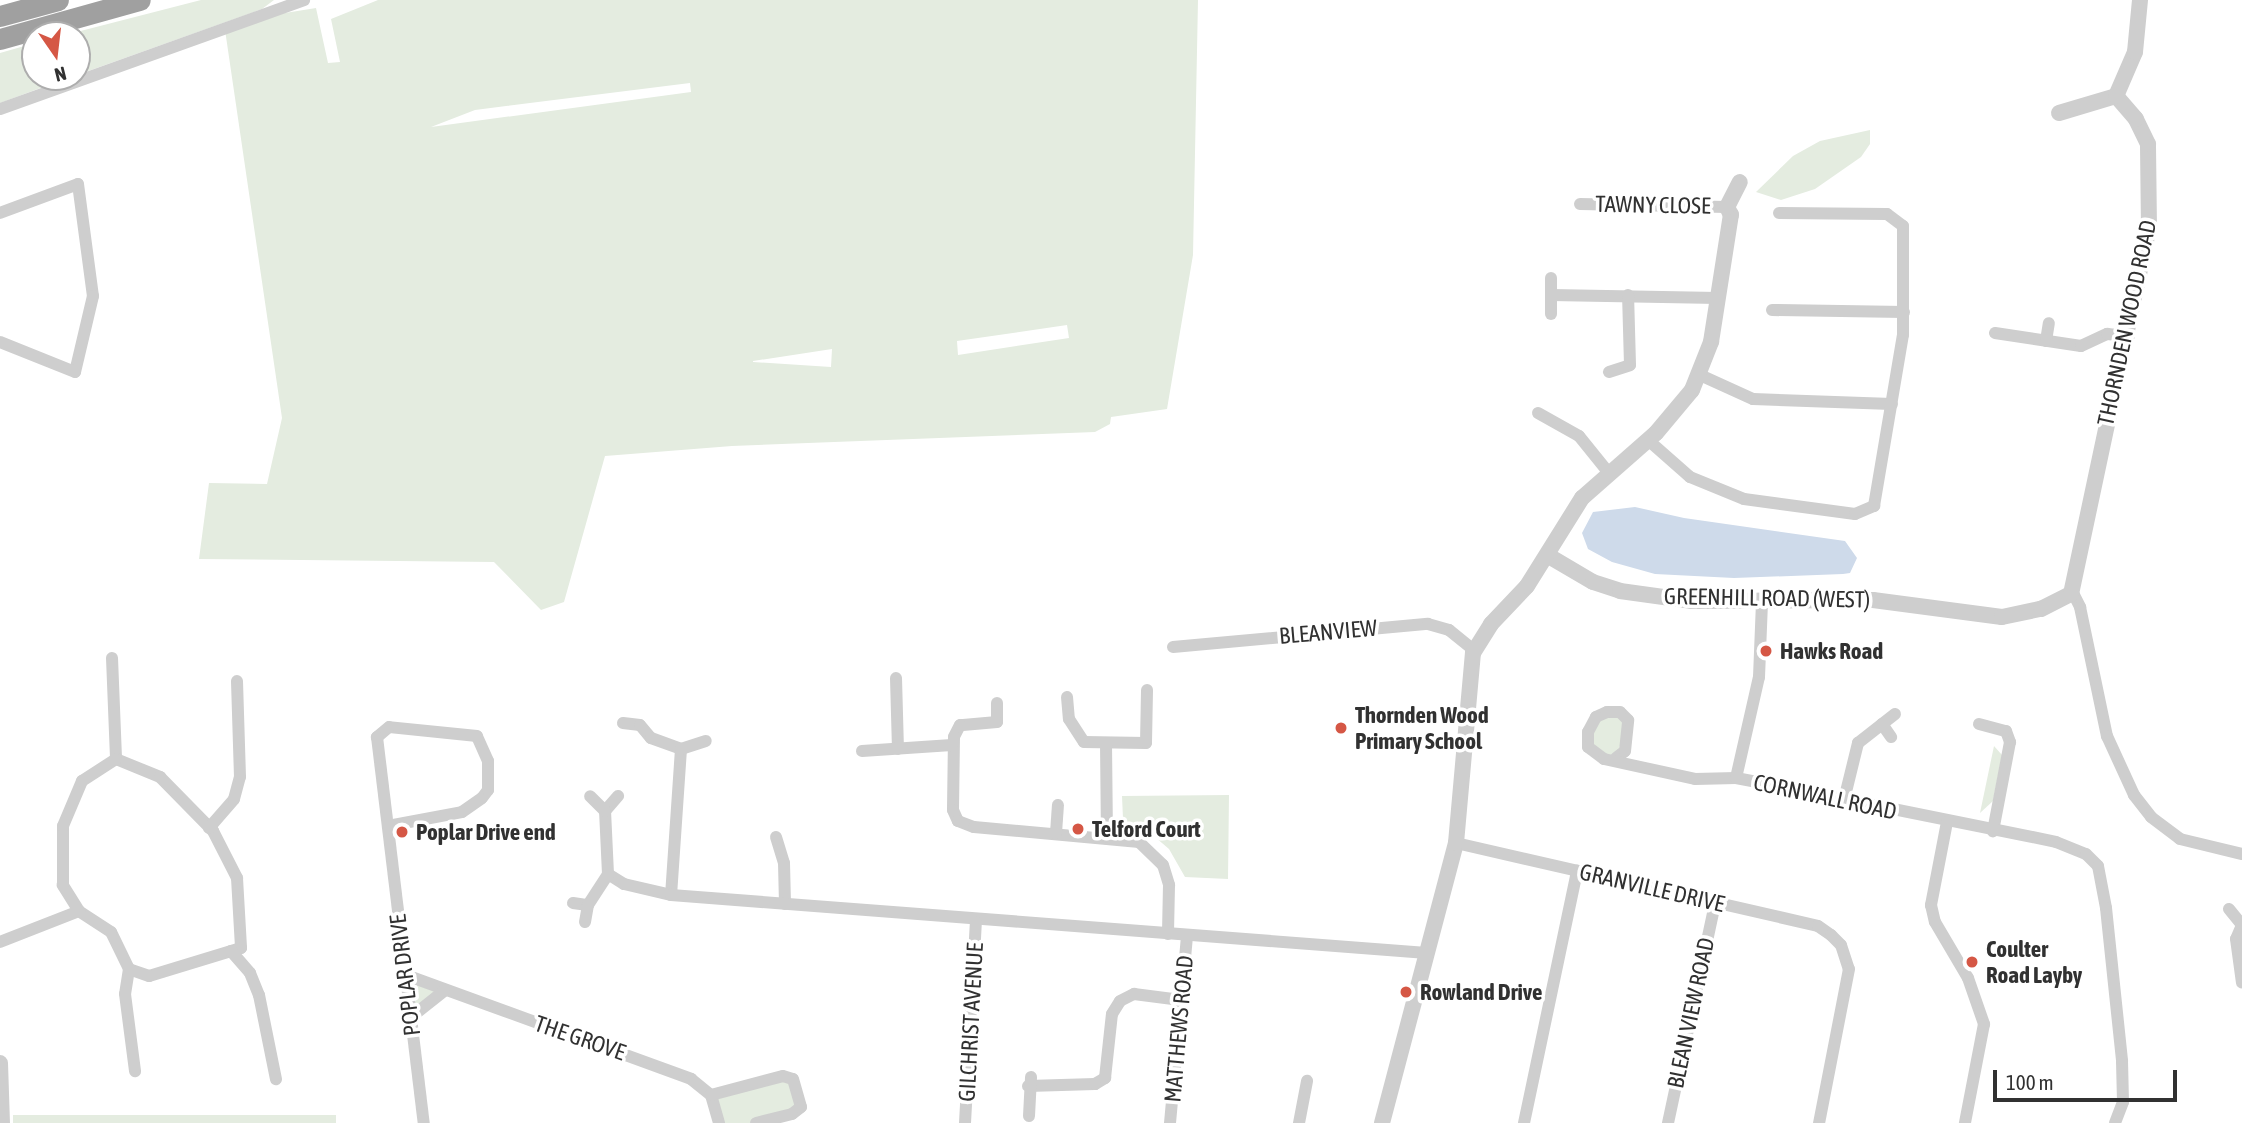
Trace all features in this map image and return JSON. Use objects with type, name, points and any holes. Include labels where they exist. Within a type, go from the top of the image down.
[{"type":"highway","points":[[0,16],[58,0]]},
{"type":"highway","points":[[0,39],[140,0]]},
{"type":"street","points":[[0,109],[304,0]]},
{"type":"street","points":[[2059,113],[2116,96],[2135,52],[2140,0]]},
{"type":"street","name":"THORNDEN WOOD ROAD","points":[[2073,593],[2079,575],[2093,473],[2129,336],[2148,228],[2151,173],[2142,129],[2116,96]]},
{"type":"street","points":[[1382,1123],[1456,843],[1474,650],[1547,555],[1574,508],[1608,472],[1648,440],[1673,415],[1700,375],[1718,298],[1731,215],[1727,207],[1740,183]]},
{"type":"street","points":[[0,213],[78,184],[93,296],[75,372],[0,342]]},
{"type":"street","name":"TAWNY CLOSE","points":[[1580,204],[1727,207]]},
{"type":"street","points":[[1648,440],[1689,477],[1719,492],[1774,504],[1864,513],[1875,502],[1904,312],[1903,226],[1887,214],[1779,213]]},
{"type":"street","points":[[1551,278],[1551,314]]},
{"type":"street","points":[[1551,295],[1718,298]]},
{"type":"street","points":[[1609,372],[1630,365],[1628,295]]},
{"type":"street","points":[[1772,310],[1904,312]]},
{"type":"street","points":[[2046,341],[2049,323]]},
{"type":"street","points":[[1995,332],[2081,346],[2107,334],[2129,336]]},
{"type":"street","points":[[1700,375],[1753,399],[1892,404]]},
{"type":"street","points":[[1538,413],[1578,436],[1608,472]]},
{"type":"street","name":"GREENHILL ROAD (WEST)","points":[[1547,555],[1620,591],[1692,601],[1872,600],[2001,617],[2041,609],[2073,593]]},
{"type":"street","points":[[2073,593],[2080,607],[2108,736],[2134,795],[2151,817],[2180,839],[2242,854]]},
{"type":"street","points":[[1736,778],[1759,677],[1762,602]]},
{"type":"street","name":"BLEANVIEW","points":[[1173,647],[1427,624],[1449,630],[1474,650]]},
{"type":"street","points":[[112,658],[116,759]]},
{"type":"street","points":[[896,678],[898,749]]},
{"type":"street","points":[[209,828],[234,799],[240,777],[237,681]]},
{"type":"street","points":[[1066,697],[1078,738],[1106,743],[1146,743],[1147,690]]},
{"type":"street","points":[[997,703],[997,722],[960,725],[952,745],[953,810],[958,821],[974,827],[1139,842],[1163,865],[1169,885],[1168,934]]},
{"type":"street","points":[[1844,800],[1858,743],[1895,714]]},
{"type":"street","points":[[623,723],[640,725],[651,738],[681,749],[706,741]]},
{"type":"street","points":[[1882,724],[1891,737]]},
{"type":"street","points":[[1979,724],[2006,731],[2010,742],[1993,831]]},
{"type":"street","name":"POPLAR DRIVE","points":[[388,826],[462,812],[482,798],[488,790],[488,761],[477,736],[389,727],[379,731],[388,826],[403,974],[424,1123]]},
{"type":"street","points":[[1106,743],[1107,837]]},
{"type":"street","points":[[862,751],[952,745]]},
{"type":"street","points":[[671,895],[681,749]]},
{"type":"street","name":"CORNWALL ROAD","points":[[1616,758],[1695,779],[1736,778],[2077,849],[2098,866],[2122,1061],[2123,1102],[2115,1123]]},
{"type":"street","points":[[116,759],[160,777],[209,828],[237,878],[241,948],[149,976],[129,969]]},
{"type":"street","points":[[116,759],[82,781],[63,826],[63,885],[79,911],[111,932],[129,969],[125,994],[135,1071]]},
{"type":"street","points":[[585,922],[588,905],[608,874],[605,811],[590,796]]},
{"type":"street","points":[[605,811],[618,796]]},
{"type":"street","points":[[1056,833],[1058,804]]},
{"type":"street","points":[[1947,822],[1930,894],[1931,905],[1935,922],[1973,990],[1984,1024],[1965,1123]]},
{"type":"street","points":[[776,837],[784,863],[785,904]]},
{"type":"street","name":"GRANVILLE DRIVE","points":[[1456,843],[1818,926],[1841,945],[1849,969],[1847,992],[1819,1123]]},
{"type":"street","points":[[1524,1123],[1577,871]]},
{"type":"street","points":[[608,874],[624,884],[671,895],[976,922],[1427,953]]},
{"type":"street","points":[[573,903],[588,905]]},
{"type":"street","name":"BLEAN VIEW ROAD","points":[[1668,1123],[1715,903]]},
{"type":"street","points":[[2230,909],[2242,925],[2236,939],[2242,983]]},
{"type":"street","points":[[0,942],[79,911]]},
{"type":"street","name":"GILCHRIST AVENUE","points":[[965,1123],[976,922]]},
{"type":"street","name":"MATTHEWS ROAD","points":[[1170,1123],[1187,936]]},
{"type":"street","points":[[232,951],[250,974],[260,995],[276,1079]]},
{"type":"street","name":"THE GROVE","points":[[403,974],[444,992],[653,1063],[691,1079],[711,1095]]},
{"type":"street","points":[[410,1018],[444,992]]},
{"type":"street","points":[[1029,1116],[1030,1081],[1095,1084],[1105,1078],[1112,1014],[1120,1001],[1135,994],[1181,1000]]},
{"type":"street","points":[[0,1063],[2,1123]]},
{"type":"street","points":[[719,1123],[711,1095],[783,1076],[793,1079],[802,1107],[792,1114],[756,1123]]},
{"type":"street","points":[[1299,1123],[1305,1081]]},
{"type":"shaded area","points":[[201,0],[274,0],[262,9],[91,70],[91,28]]},
{"type":"shaded area","points":[[378,0],[1198,0],[1193,255],[1167,409],[1111,417],[1110,424],[1095,432],[732,446],[605,456],[564,602],[541,610],[494,562],[199,559],[209,483],[267,484],[282,418],[224,23],[316,8],[328,63],[340,62],[331,19]],"holes":[[[690,83],[691,92],[431,127],[475,110]],[[1067,325],[1069,338],[958,355],[957,341]],[[832,349],[831,367],[753,361]]]},
{"type":"shaded area","points":[[21,47],[21,91],[32,91],[0,103],[0,53]]},
{"type":"shaded area","points":[[1870,130],[1870,144],[1861,157],[1815,189],[1781,200],[1756,192],[1793,156],[1820,141]]},
{"type":"shaded area","points":[[1607,712],[1628,720],[1616,758],[1588,747],[1588,732]]},
{"type":"shaded area","points":[[1994,746],[2002,755],[1993,801],[1980,813]]},
{"type":"shaded area","points":[[1229,795],[1228,879],[1185,877],[1169,849],[1155,837],[1130,830],[1123,819],[1122,796]]},
{"type":"shaded area","points":[[403,974],[444,991],[410,1018]]},
{"type":"shaded area","points":[[793,1079],[801,1107],[756,1123],[719,1123],[711,1095]]},
{"type":"shaded area","points":[[13,1115],[336,1115],[336,1123],[13,1123]]},
{"type":"water","points":[[1635,507],[1684,518],[1845,541],[1857,558],[1850,573],[1734,578],[1655,574],[1612,562],[1588,549],[1582,533],[1593,512]]},
{"type":"place","name":"Hawks Road","points":[[1766,651]]},
{"type":"place","name":"Thornden Wood Primary School","points":[[1341,728]]},
{"type":"place","name":"Telford Court","points":[[1078,829]]},
{"type":"place","name":"Poplar Drive end","points":[[402,832]]},
{"type":"place","name":"Coulter Road Layby","points":[[1972,962]]},
{"type":"place","name":"Rowland Drive","points":[[1406,992]]}]
